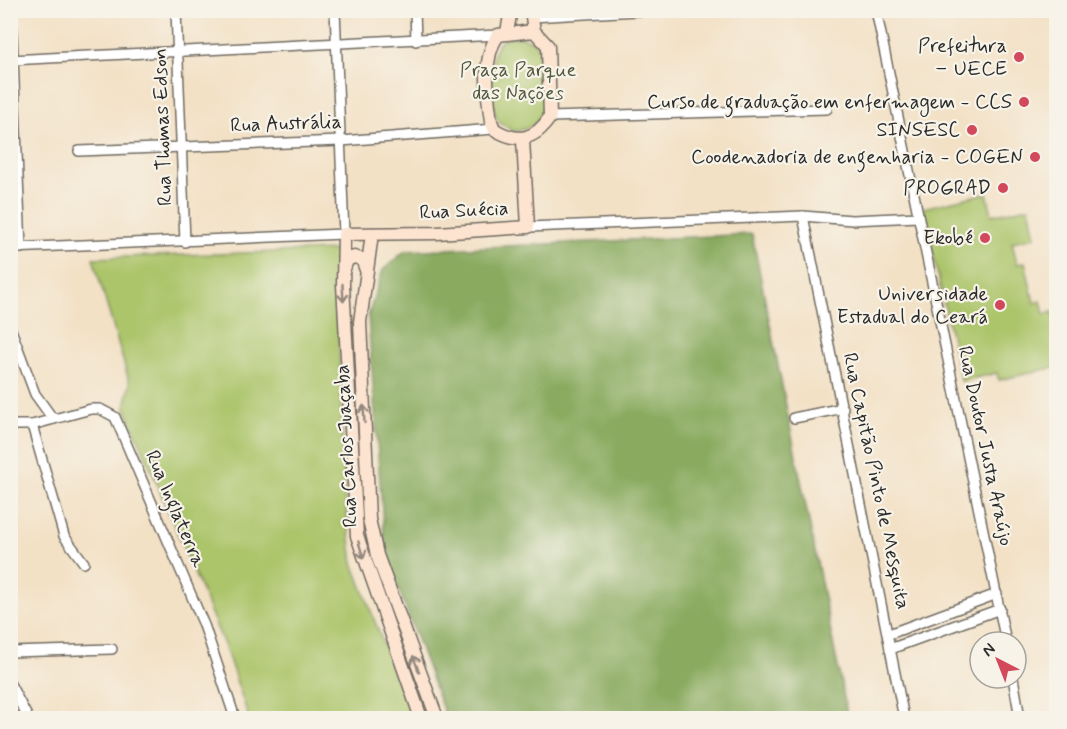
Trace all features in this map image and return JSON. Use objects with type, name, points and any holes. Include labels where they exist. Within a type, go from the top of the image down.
[{"type":"street","points":[[11,10],[21,248]]},
{"type":"street","name":"Rua Thomas Edson","points":[[176,10],[185,242]]},
{"type":"street","points":[[334,10],[344,234]]},
{"type":"street","points":[[415,10],[416,41]]},
{"type":"street","points":[[511,10],[503,34],[493,43],[487,62],[490,113],[494,129],[509,137],[523,140],[540,131],[550,117],[548,46],[534,31],[531,14],[654,10]]},
{"type":"street","name":"Rua Doutor Justa Araújo","points":[[876,10],[1004,630]]},
{"type":"street","points":[[12,60],[416,41],[534,31]]},
{"type":"street","points":[[550,117],[827,109]]},
{"type":"street","name":"Rua Austrália","points":[[79,151],[181,145],[341,141],[494,129]]},
{"type":"street","points":[[523,140],[528,227]]},
{"type":"street","name":"Rua Suécia","points":[[10,248],[803,216],[852,220],[918,217]]},
{"type":"street","name":"Rua Capitão Pinto de Mesquita","points":[[803,216],[889,634],[904,718]]},
{"type":"street","name":"Rua Carlos Juaçaba","points":[[344,234],[343,272],[357,536],[421,718]]},
{"type":"street","name":"Rua Carlos Juaçaba","points":[[372,234],[360,322],[369,519],[377,555],[436,718]]},
{"type":"street","points":[[343,272],[347,260],[354,256],[362,259],[366,270]]},
{"type":"street","points":[[10,327],[35,394],[53,419]]},
{"type":"street","points":[[794,418],[843,408]]},
{"type":"street","name":"Rua Inglaterra","points":[[10,425],[32,425],[91,409],[100,409],[115,417],[204,625],[235,718]]},
{"type":"street","points":[[32,425],[64,536],[84,563]]},
{"type":"street","points":[[889,634],[997,594]]},
{"type":"street","points":[[890,649],[1000,609]]},
{"type":"street","points":[[10,652],[112,649]]},
{"type":"street","points":[[10,684],[28,718]]},
{"type":"street","points":[[1015,690],[1020,718]]},
{"type":"street","points":[[415,704],[429,698]]},
{"type":"green space","name":"Praça Parque das Nações","points":[[511,37],[523,37],[537,45],[542,53],[543,104],[542,112],[532,125],[513,131],[500,123],[496,117],[491,75],[492,63],[498,44]]},
{"type":"green space","points":[[987,193],[992,215],[1029,207],[1035,237],[1012,242],[1017,264],[1025,262],[1034,303],[1041,301],[1044,314],[1053,312],[1056,329],[1056,367],[999,380],[997,373],[961,381],[923,208]]},
{"type":"green space","points":[[752,234],[848,718],[446,718],[385,552],[368,316],[383,270],[405,251]]},
{"type":"green space","points":[[335,250],[345,500],[353,563],[411,718],[249,718],[225,647],[125,407],[130,384],[93,258]]},
{"type":"place","name":"Prefeitura – UECE","points":[[1019,57]]},
{"type":"place","name":"Curso de graduação em enfermagem - CCS","points":[[1024,102]]},
{"type":"place","name":"SINSESC","points":[[972,130]]},
{"type":"place","name":"Coodenadoria de engenharia - COGEN","points":[[1035,157]]},
{"type":"place","name":"PROGRAD","points":[[1003,188]]},
{"type":"place","name":"Ekobé","points":[[985,238]]},
{"type":"place","name":"Universidade Estadual do Ceará","points":[[1000,305]]}]
